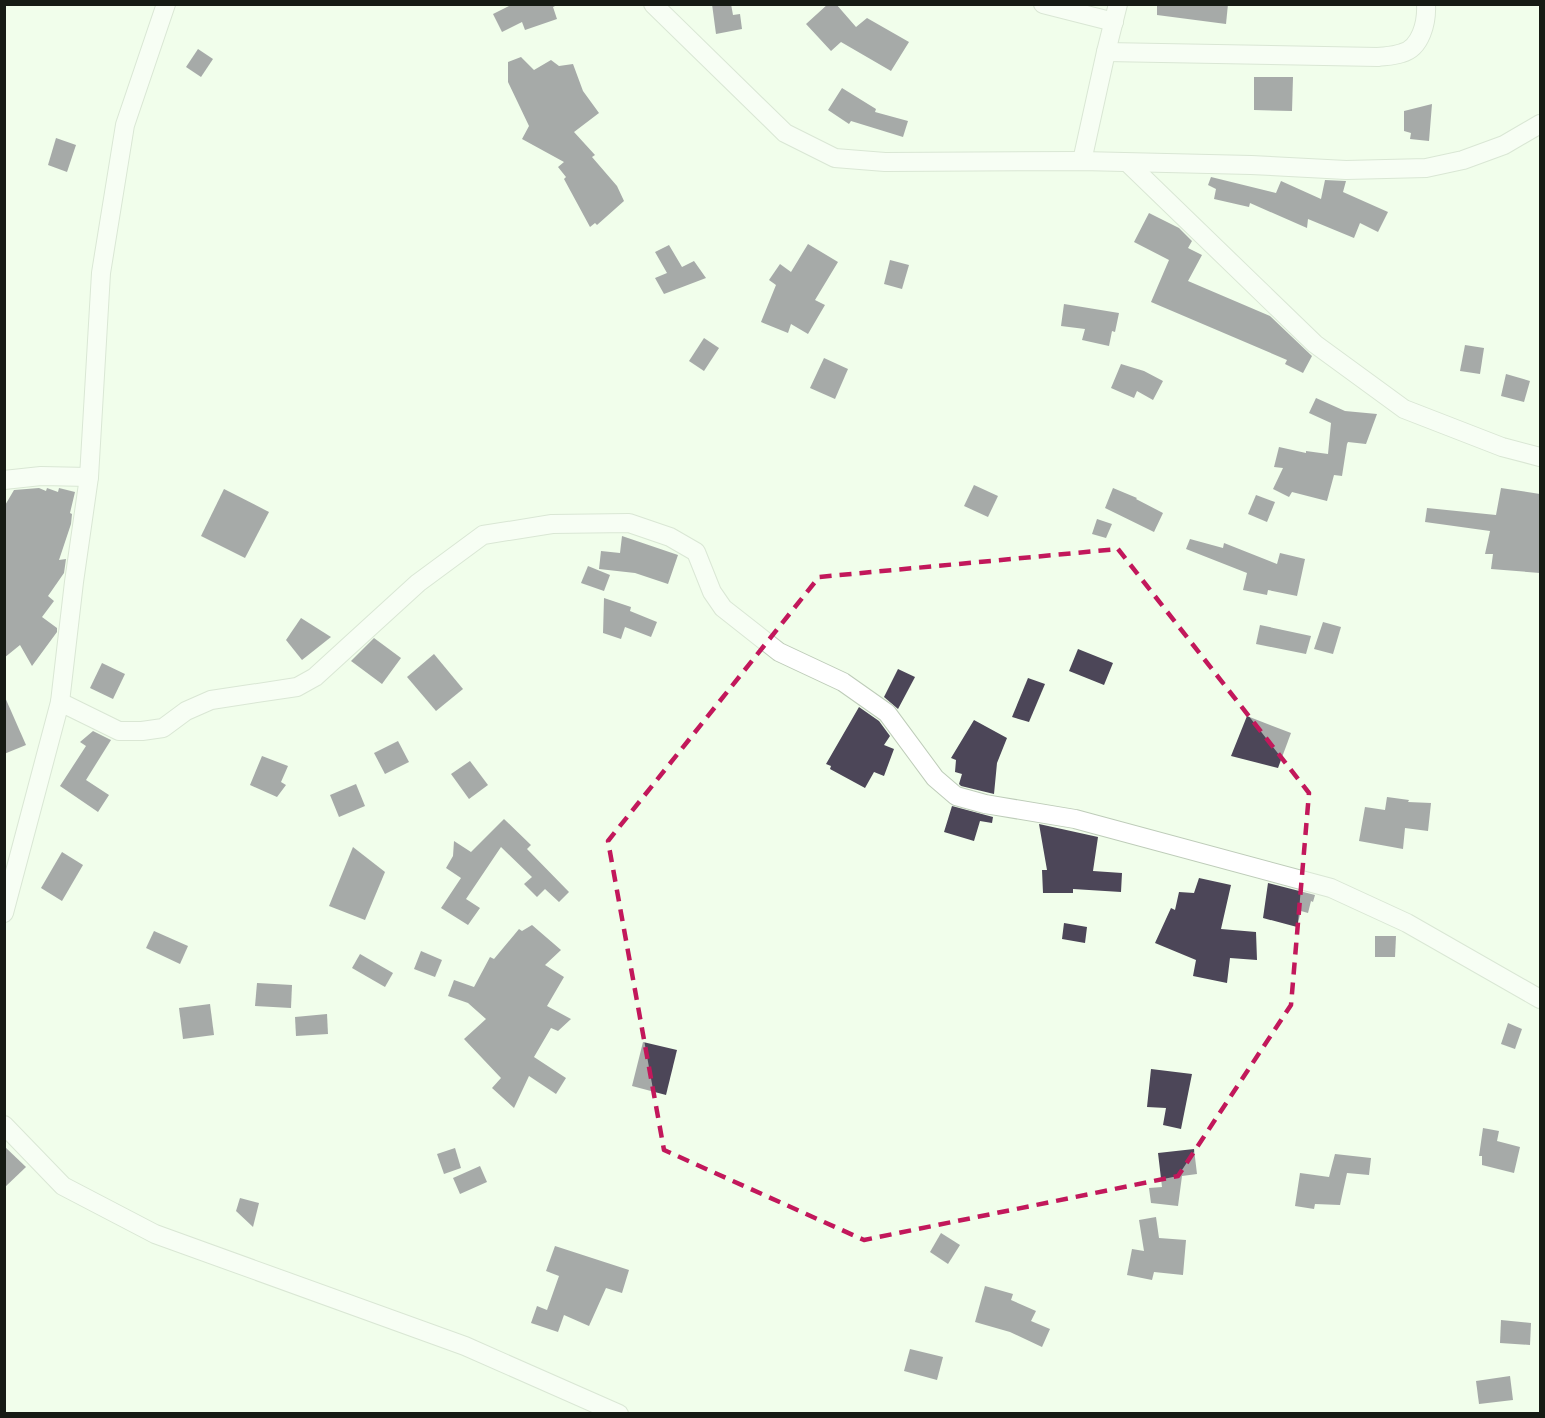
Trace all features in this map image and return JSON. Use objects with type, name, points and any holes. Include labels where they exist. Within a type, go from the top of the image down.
[{"type":"street","points":[[4,914],[60,702],[89,477],[102,261],[125,125],[166,4]]},
{"type":"street","points":[[653,4],[785,133],[835,158],[885,162],[1082,161],[1346,170],[1426,168],[1463,160],[1504,145],[1540,124]]},
{"type":"street","points":[[1043,4],[1116,13],[1082,161]]},
{"type":"street","points":[[1106,52],[1378,57],[1404,53],[1420,38],[1426,15],[1426,4]]},
{"type":"street","points":[[1128,164],[1315,344],[1404,409],[1502,447],[1540,457]]},
{"type":"street","points":[[4,480],[41,476],[89,477]]},
{"type":"street","points":[[60,702],[118,731],[142,731],[163,728],[186,711],[211,700],[297,687],[315,677],[418,582],[483,535],[552,524],[629,523],[670,537],[696,552],[711,592],[723,608],[779,652],[843,682],[886,713],[935,778],[956,796],[986,804],[1075,819],[1331,888],[1407,923],[1540,999]]},
{"type":"street","points":[[4,1125],[63,1186],[155,1234],[465,1346],[619,1413]]},
{"type":"highlighted area","points":[[1118,549],[1309,793],[1291,1005],[1178,1176],[864,1240],[664,1150],[608,841],[819,577]]},
{"type":"building","points":[[513,4],[559,4],[553,7],[557,19],[525,30],[522,22],[502,32],[493,14]]},
{"type":"building","points":[[712,4],[731,4],[733,15],[740,14],[742,29],[716,34]]},
{"type":"building","points":[[828,4],[836,4],[856,27],[867,18],[909,42],[891,71],[841,42],[831,51],[806,24]]},
{"type":"building","points":[[1157,4],[1228,4],[1226,24],[1157,15]]},
{"type":"building","points":[[198,49],[213,59],[201,77],[186,67]]},
{"type":"building","points":[[521,57],[534,70],[551,60],[559,66],[573,64],[583,91],[599,113],[574,132],[595,155],[592,157],[617,186],[624,201],[597,225],[595,223],[590,227],[564,179],[566,177],[558,167],[564,162],[522,139],[529,126],[508,82],[508,62]]},
{"type":"building","points":[[1254,77],[1293,77],[1292,111],[1254,110]]},
{"type":"building","points":[[842,88],[876,109],[875,112],[908,121],[903,137],[851,121],[849,124],[828,110]]},
{"type":"building","points":[[1432,104],[1429,141],[1410,139],[1411,133],[1404,131],[1404,111]]},
{"type":"building","points":[[56,138],[76,145],[67,172],[48,165]]},
{"type":"building","points":[[1211,177],[1276,193],[1281,181],[1321,199],[1325,180],[1346,181],[1343,192],[1388,212],[1378,232],[1360,223],[1354,238],[1308,219],[1307,228],[1250,203],[1249,207],[1214,199],[1216,189],[1208,185]]},
{"type":"building","points":[[1149,213],[1179,228],[1192,241],[1188,248],[1202,255],[1188,281],[1270,316],[1312,356],[1303,373],[1285,364],[1287,360],[1151,302],[1169,260],[1134,242]]},
{"type":"building","points":[[808,244],[838,262],[815,300],[825,305],[808,334],[791,324],[788,333],[761,322],[776,285],[769,280],[780,264],[791,272]]},
{"type":"building","points":[[669,245],[682,267],[694,261],[706,278],[664,294],[655,278],[667,273],[655,252]]},
{"type":"building","points":[[890,260],[909,265],[902,289],[884,284]]},
{"type":"building","points":[[1064,304],[1119,313],[1109,346],[1082,340],[1085,329],[1061,326]]},
{"type":"building","points":[[704,338],[719,348],[704,371],[689,361]]},
{"type":"building","points":[[1465,345],[1484,348],[1480,374],[1460,371]]},
{"type":"building","points":[[824,358],[848,369],[835,399],[810,388]]},
{"type":"building","points":[[1121,364],[1144,371],[1163,381],[1153,400],[1137,391],[1134,398],[1111,388]]},
{"type":"building","points":[[1506,374],[1530,381],[1524,402],[1501,396]]},
{"type":"building","points":[[1316,398],[1345,411],[1377,414],[1366,444],[1348,442],[1342,476],[1334,475],[1327,501],[1292,492],[1289,497],[1273,489],[1283,468],[1274,467],[1279,447],[1306,453],[1306,451],[1328,454],[1331,423],[1309,413]]},
{"type":"building","points":[[974,485],[998,496],[988,517],[964,506]]},
{"type":"building","points":[[39,488],[58,492],[59,488],[75,492],[70,513],[72,514],[71,524],[59,560],[66,559],[64,573],[48,596],[54,601],[42,617],[57,628],[57,632],[32,666],[20,645],[4,658],[4,507],[14,490]]},
{"type":"building","points":[[1113,488],[1163,513],[1154,532],[1105,508]]},
{"type":"building","points":[[1501,488],[1540,494],[1540,573],[1491,569],[1493,554],[1485,554],[1490,531],[1425,522],[1427,508],[1496,515]]},
{"type":"building","points":[[224,489],[269,512],[245,558],[201,536]]},
{"type":"building","points":[[1256,495],[1275,502],[1267,522],[1248,514]]},
{"type":"building","points":[[1097,519],[1112,524],[1106,538],[1092,534]]},
{"type":"building","points":[[622,536],[678,555],[668,584],[635,573],[599,569],[601,551],[620,553]]},
{"type":"building","points":[[1190,539],[1223,548],[1224,543],[1277,564],[1280,553],[1305,559],[1297,596],[1268,590],[1267,595],[1243,590],[1247,573],[1186,549]]},
{"type":"building","points":[[588,566],[610,575],[604,591],[581,583]]},
{"type":"building","points":[[604,598],[631,607],[630,611],[657,622],[651,637],[625,627],[621,639],[603,633]]},
{"type":"building","points":[[301,618],[331,637],[302,660],[286,640]]},
{"type":"building","points":[[1323,622],[1341,627],[1333,654],[1314,649]]},
{"type":"building","points":[[1260,625],[1311,636],[1306,654],[1256,644]]},
{"type":"building","points":[[374,638],[401,658],[382,684],[351,661]]},
{"type":"building","points":[[1078,649],[1113,663],[1104,685],[1069,671]]},
{"type":"building","points":[[434,654],[463,689],[436,711],[407,677]]},
{"type":"building","points":[[102,663],[125,674],[113,699],[90,688]]},
{"type":"building","points":[[898,669],[915,677],[898,709],[884,697]]},
{"type":"building","points":[[1028,678],[1045,684],[1029,722],[1012,717]]},
{"type":"building","points":[[4,695],[26,745],[4,754]]},
{"type":"building","points":[[859,707],[879,721],[890,736],[884,745],[894,749],[884,776],[874,772],[865,788],[830,769],[831,766],[826,764]]},
{"type":"building","points":[[1247,716],[1291,733],[1278,768],[1231,756]]},
{"type":"building","points":[[974,720],[1007,738],[997,763],[994,794],[961,786],[959,784],[962,774],[955,772],[956,760],[951,758]]},
{"type":"building","points":[[93,731],[111,740],[86,780],[109,795],[98,812],[60,786],[86,746],[80,742]]},
{"type":"building","points":[[398,741],[409,762],[385,774],[374,753]]},
{"type":"building","points":[[262,756],[288,766],[281,782],[286,785],[277,797],[250,785]]},
{"type":"building","points":[[470,761],[488,785],[469,799],[451,774]]},
{"type":"building","points":[[356,784],[365,806],[339,817],[330,795]]},
{"type":"building","points":[[1387,797],[1409,800],[1408,802],[1431,803],[1428,831],[1405,828],[1403,849],[1359,841],[1365,807],[1385,810]]},
{"type":"building","points":[[952,806],[993,817],[992,823],[980,821],[974,841],[944,832]]},
{"type":"building","points":[[504,819],[531,845],[527,849],[569,892],[559,902],[545,889],[537,897],[524,884],[532,877],[501,847],[466,899],[480,908],[468,925],[441,908],[461,878],[446,868],[453,856],[454,841],[471,852]]},
{"type":"building","points":[[1039,824],[1098,837],[1093,871],[1122,873],[1121,892],[1073,889],[1073,893],[1043,893],[1042,870],[1047,870]]},
{"type":"building","points":[[353,847],[385,872],[365,920],[329,906]]},
{"type":"building","points":[[62,852],[83,865],[62,901],[41,888]]},
{"type":"building","points":[[1199,878],[1231,885],[1221,929],[1256,932],[1257,960],[1230,958],[1227,983],[1193,976],[1196,960],[1155,943],[1171,908],[1175,910],[1179,892],[1194,893]]},
{"type":"building","points":[[1268,883],[1315,895],[1308,913],[1301,911],[1297,927],[1263,918]]},
{"type":"building","points":[[1064,923],[1087,927],[1085,943],[1062,939]]},
{"type":"building","points":[[532,925],[561,950],[545,965],[564,977],[547,1006],[571,1019],[558,1031],[551,1028],[534,1057],[566,1078],[556,1094],[529,1076],[514,1108],[492,1088],[501,1078],[464,1039],[486,1019],[468,1003],[448,996],[454,980],[474,987],[490,957],[494,959],[519,929],[522,931]]},
{"type":"building","points":[[154,931],[188,946],[180,964],[146,948]]},
{"type":"building","points":[[1375,936],[1396,936],[1395,957],[1375,957]]},
{"type":"building","points":[[421,951],[442,960],[435,977],[414,969]]},
{"type":"building","points":[[360,954],[393,973],[385,987],[352,968]]},
{"type":"building","points":[[257,983],[292,985],[291,1008],[255,1006]]},
{"type":"building","points":[[210,1004],[214,1035],[183,1039],[179,1008]]},
{"type":"building","points":[[327,1014],[328,1034],[296,1036],[295,1017]]},
{"type":"building","points":[[1508,1023],[1522,1029],[1515,1049],[1501,1044]]},
{"type":"building","points":[[643,1042],[677,1050],[666,1095],[632,1086]]},
{"type":"building","points":[[1151,1069],[1192,1074],[1181,1129],[1163,1125],[1166,1108],[1147,1107]]},
{"type":"building","points":[[1483,1128],[1499,1131],[1497,1141],[1520,1147],[1514,1173],[1482,1165],[1482,1156],[1479,1156]]},
{"type":"building","points":[[4,1146],[26,1167],[4,1188]]},
{"type":"building","points":[[455,1148],[461,1168],[444,1174],[437,1154]]},
{"type":"building","points":[[1194,1149],[1197,1174],[1182,1176],[1178,1206],[1151,1203],[1149,1188],[1162,1187],[1158,1153]]},
{"type":"building","points":[[1335,1154],[1371,1158],[1369,1175],[1347,1173],[1340,1205],[1315,1204],[1314,1209],[1295,1206],[1300,1173],[1329,1177]]},
{"type":"building","points":[[480,1166],[487,1182],[460,1194],[453,1178]]},
{"type":"building","points":[[240,1198],[259,1203],[253,1227],[236,1211]]},
{"type":"building","points":[[1156,1217],[1159,1238],[1186,1240],[1183,1275],[1154,1272],[1152,1280],[1127,1275],[1132,1249],[1144,1251],[1139,1220]]},
{"type":"building","points":[[941,1233],[960,1245],[948,1264],[930,1252]]},
{"type":"building","points":[[555,1246],[629,1270],[622,1293],[606,1288],[589,1326],[564,1315],[558,1332],[531,1323],[537,1306],[547,1310],[559,1276],[546,1271]]},
{"type":"building","points":[[985,1286],[1013,1294],[1011,1300],[1036,1311],[1031,1321],[1050,1329],[1042,1347],[1010,1332],[975,1322]]},
{"type":"building","points":[[1501,1320],[1531,1323],[1530,1345],[1500,1343]]},
{"type":"building","points":[[910,1349],[943,1357],[937,1380],[904,1371]]},
{"type":"building","points":[[1510,1376],[1513,1400],[1479,1404],[1476,1381]]}]
